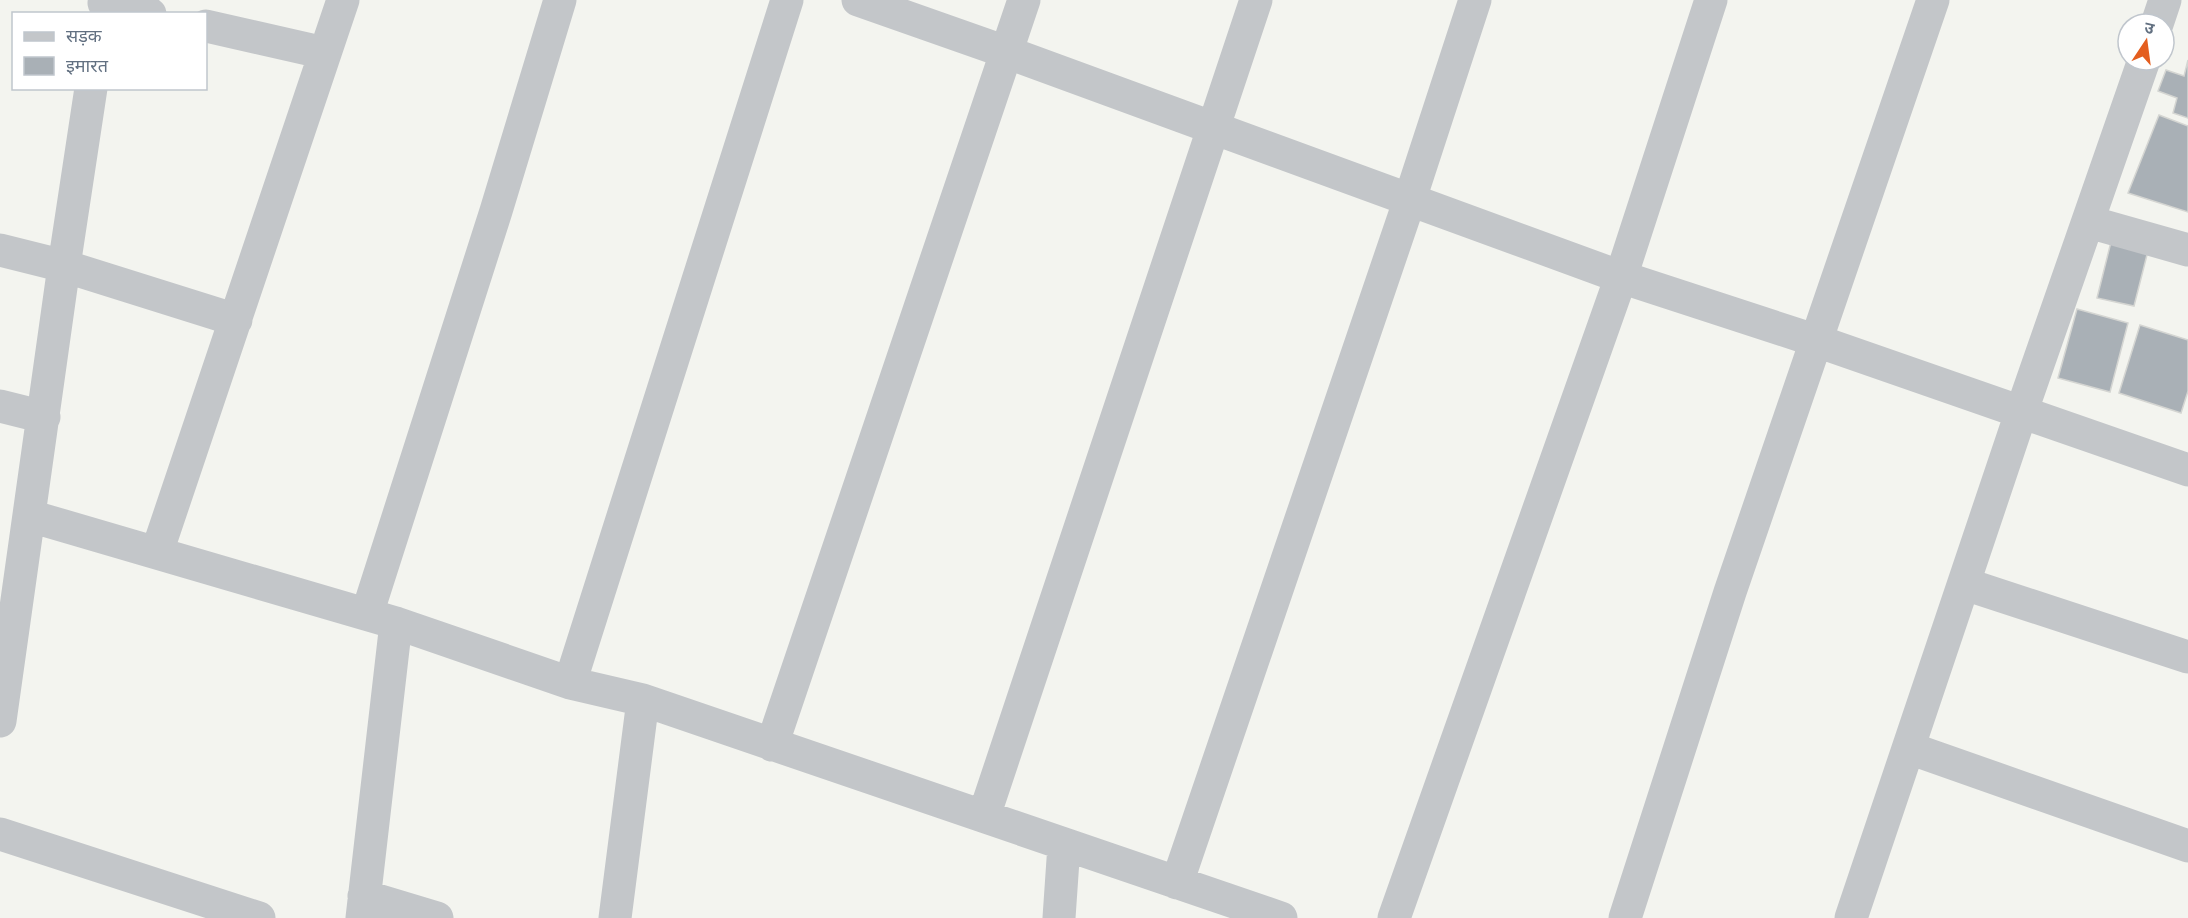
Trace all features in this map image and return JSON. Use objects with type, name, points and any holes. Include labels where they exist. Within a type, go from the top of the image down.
[{"type":"street","points":[[157,552],[344,0]]},
{"type":"street","points":[[436,918],[363,907],[381,618],[496,211],[560,0]]},
{"type":"street","points":[[570,683],[787,0]]},
{"type":"street","points":[[858,0],[1621,277],[1816,341],[2188,470]]},
{"type":"street","points":[[772,746],[1024,0]]},
{"type":"street","points":[[984,816],[1256,0]]},
{"type":"street","points":[[1177,883],[1410,199],[1475,0]]},
{"type":"street","points":[[1394,918],[1621,277],[1711,0]]},
{"type":"street","points":[[1625,918],[1730,592],[1933,0]]},
{"type":"street","points":[[2166,0],[2188,6]]},
{"type":"street","points":[[104,6],[138,12]]},
{"type":"street","points":[[207,26],[325,53]]},
{"type":"street","points":[[1851,918],[2021,413],[2140,72]]},
{"type":"street","points":[[0,722],[9,591],[30,516],[91,90]]},
{"type":"street","points":[[2089,222],[2188,250]]},
{"type":"street","points":[[0,250],[64,266],[236,320]]},
{"type":"street","points":[[0,406],[44,417]]},
{"type":"street","points":[[30,516],[381,618],[570,683],[643,700],[772,746],[1281,918]]},
{"type":"street","points":[[1965,584],[2188,657]]},
{"type":"street","points":[[615,918],[643,700]]},
{"type":"street","points":[[1909,748],[2188,846]]},
{"type":"street","points":[[0,834],[259,918]]},
{"type":"street","points":[[1059,918],[1064,845]]},
{"type":"building","points":[[2188,60],[2188,118],[2173,113],[2177,98],[2158,91],[2165,72],[2184,76]]},
{"type":"building","points":[[2159,115],[2188,126],[2188,212],[2128,193]]},
{"type":"building","points":[[2113,234],[2150,243],[2134,306],[2097,298]]},
{"type":"building","points":[[2077,309],[2128,323],[2110,392],[2058,378]]},
{"type":"building","points":[[2140,325],[2188,340],[2188,391],[2181,413],[2119,393]]}]
